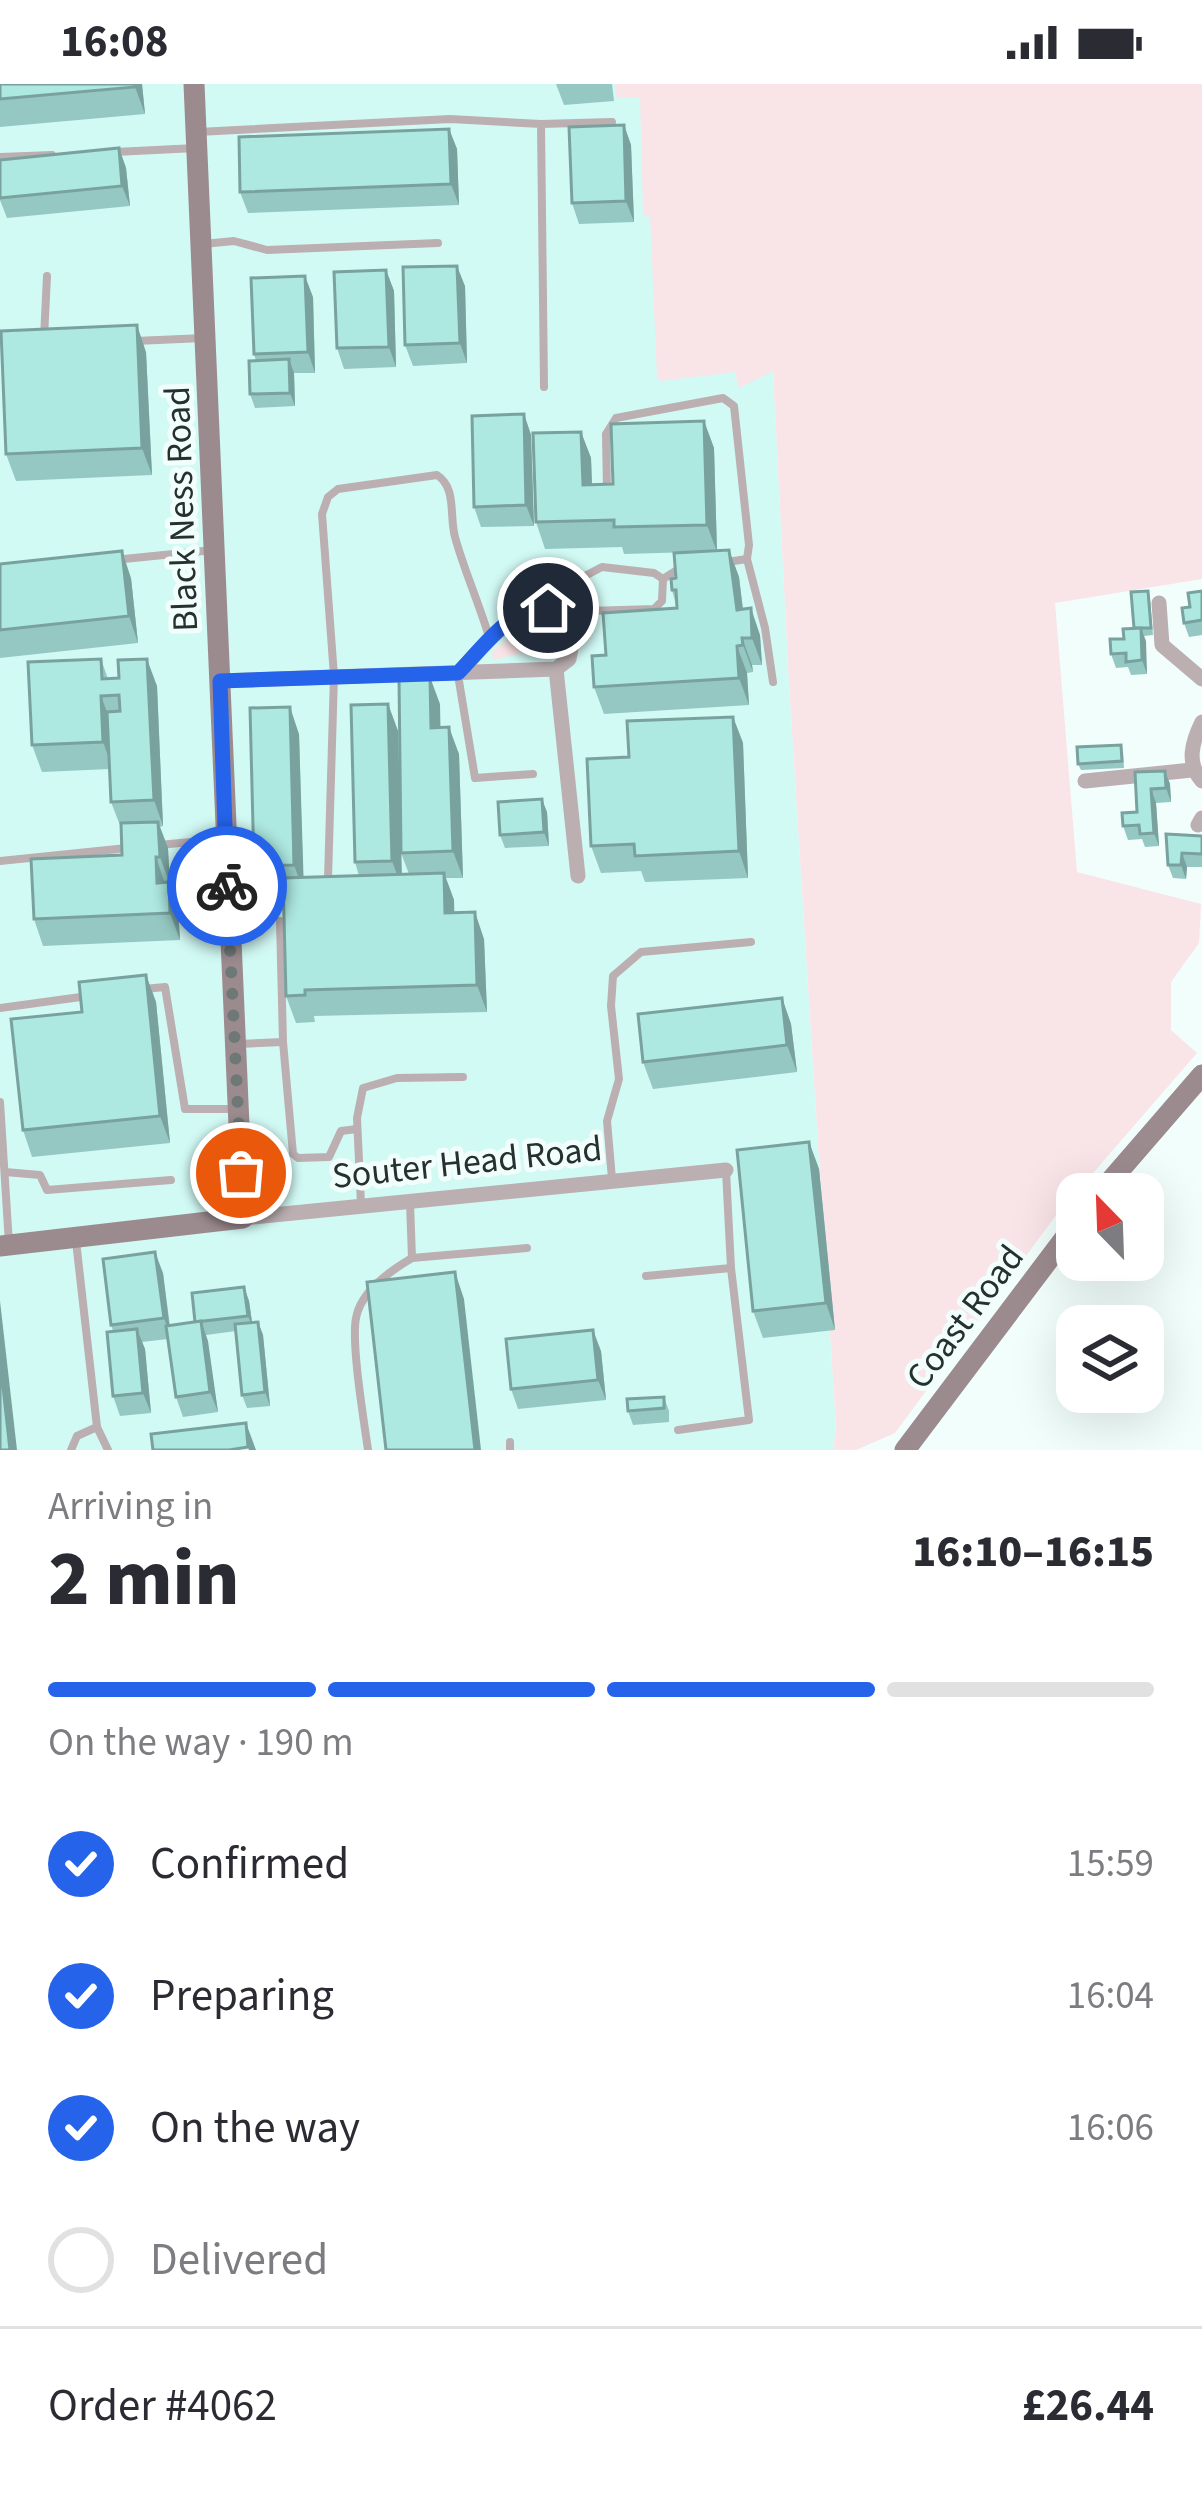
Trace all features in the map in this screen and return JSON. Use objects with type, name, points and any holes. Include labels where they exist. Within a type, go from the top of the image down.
[{"type":"street","name":"Black Ness Road","points":[[194,84],[242,1218]]},
{"type":"street","points":[[1159,604],[1162,645],[1202,679]]},
{"type":"street","points":[[220,681],[334,676],[458,673],[556,669],[569,659],[572,638],[565,619],[532,609],[490,639],[458,673]]},
{"type":"street","points":[[556,669],[578,876]]},
{"type":"street","points":[[1085,781],[1197,776],[1192,751],[1202,722]]},
{"type":"street","points":[[1118,1173],[1202,1075]]},
{"type":"street","name":"Souter Head Road","points":[[5,1245],[726,1170]]},
{"type":"street","name":"Coast Road","points":[[904,1450],[1056,1250]]},
{"type":"lane","points":[[110,152],[450,119],[612,122]]},
{"type":"lane","points":[[541,124],[544,387]]},
{"type":"lane","points":[[0,157],[66,154]]},
{"type":"lane","points":[[202,244],[234,241],[266,250],[438,243]]},
{"type":"lane","points":[[44,346],[47,277]]},
{"type":"lane","points":[[113,342],[206,338]]},
{"type":"lane","points":[[608,500],[606,434],[616,418],[723,398],[734,406],[747,511],[747,559],[773,682]]},
{"type":"lane","points":[[328,880],[334,676],[322,514],[328,497],[338,489],[437,475],[443,479],[449,485],[454,535],[490,639]]},
{"type":"lane","points":[[95,561],[214,550]]},
{"type":"lane","points":[[710,563],[747,559]]},
{"type":"lane","points":[[663,578],[693,565]]},
{"type":"lane","points":[[554,612],[579,579],[602,567],[663,578]]},
{"type":"lane","points":[[554,612],[654,609],[662,601],[663,578]]},
{"type":"lane","points":[[458,673],[475,778],[533,773]]},
{"type":"lane","points":[[0,861],[224,839]]},
{"type":"lane","points":[[280,920],[283,1042],[293,1154],[328,1157],[341,1131],[357,1129]]},
{"type":"lane","points":[[612,1179],[608,1121],[619,1079],[611,1006],[613,976],[640,952],[752,943]]},
{"type":"lane","points":[[142,990],[165,986],[185,1109],[239,1109]]},
{"type":"lane","points":[[0,1008],[94,996]]},
{"type":"lane","points":[[236,1044],[283,1042]]},
{"type":"lane","points":[[361,1205],[357,1129],[361,1094],[369,1084],[397,1078],[464,1077]]},
{"type":"lane","points":[[0,1102],[5,1245]]},
{"type":"lane","points":[[678,1430],[749,1420],[731,1268],[726,1170]]},
{"type":"lane","points":[[4,1172],[40,1175],[47,1190],[171,1180]]},
{"type":"lane","points":[[410,1202],[412,1258]]},
{"type":"lane","points":[[76,1239],[97,1427],[108,1450]]},
{"type":"lane","points":[[368,1450],[356,1317],[369,1291],[389,1271],[412,1258],[527,1249]]},
{"type":"lane","points":[[646,1276],[731,1268]]},
{"type":"lane","points":[[71,1450],[77,1436],[97,1427]]},
{"type":"shaded area","points":[[0,84],[1202,84],[773,370],[836,1428],[833,1450],[0,1450]]},
{"type":"shaded area","points":[[615,84],[1202,84],[1202,579],[1055,603],[1077,872],[1201,904],[1199,943],[1171,982],[1171,1030],[1197,1053],[1093,1173],[1056,1173],[1056,1216],[895,1433],[856,1450],[833,1450],[836,1428],[773,371],[739,388],[735,372],[660,381],[657,377],[650,216],[643,215],[640,98],[616,98]]},
{"type":"shaded area","points":[[521,629],[538,636],[536,650],[493,660],[492,651]]},
{"type":"building","points":[[0,84],[135,84],[135,87],[0,99]]},
{"type":"building","points":[[624,125],[626,201],[572,203],[569,127]]},
{"type":"building","points":[[449,129],[451,184],[240,192],[239,137]]},
{"type":"building","points":[[119,148],[122,186],[0,198],[0,160]]},
{"type":"building","points":[[457,266],[460,343],[405,345],[403,267]]},
{"type":"building","points":[[386,270],[389,347],[337,348],[334,272]]},
{"type":"building","points":[[305,276],[308,352],[254,354],[251,278]]},
{"type":"building","points":[[137,325],[142,448],[6,454],[1,331]]},
{"type":"building","points":[[289,359],[290,393],[250,394],[249,361]]},
{"type":"building","points":[[524,414],[526,505],[474,507],[472,416]]},
{"type":"building","points":[[704,421],[707,525],[614,527],[614,520],[536,522],[533,433],[581,432],[583,485],[613,484],[611,424]]},
{"type":"building","points":[[729,550],[737,610],[751,608],[752,638],[742,638],[743,645],[737,646],[739,678],[594,687],[592,656],[606,655],[603,613],[677,608],[671,579],[676,578],[674,553]]},
{"type":"building","points":[[122,551],[129,616],[0,630],[0,564]]},
{"type":"building","points":[[1148,591],[1151,628],[1134,628],[1131,592]]},
{"type":"building","points":[[1202,591],[1202,620],[1184,623],[1182,608],[1190,607],[1188,593]]},
{"type":"building","points":[[1141,628],[1142,660],[1126,662],[1126,653],[1111,654],[1110,639],[1124,639],[1123,629]]},
{"type":"building","points":[[101,659],[102,679],[119,678],[118,660],[147,659],[154,800],[111,802],[107,712],[120,711],[119,695],[101,696],[103,742],[32,745],[28,662]]},
{"type":"building","points":[[430,677],[431,728],[449,727],[453,851],[401,853],[399,678]]},
{"type":"building","points":[[388,704],[392,861],[355,862],[351,705]]},
{"type":"building","points":[[290,707],[294,865],[254,866],[250,708]]},
{"type":"building","points":[[733,717],[739,851],[635,856],[634,844],[591,846],[587,759],[629,757],[627,721]]},
{"type":"building","points":[[1121,745],[1122,761],[1078,764],[1077,747]]},
{"type":"building","points":[[1165,771],[1166,788],[1151,789],[1154,833],[1140,834],[1139,825],[1123,826],[1122,813],[1137,812],[1135,772]]},
{"type":"building","points":[[542,799],[544,832],[500,835],[498,802]]},
{"type":"building","points":[[158,822],[157,883],[169,882],[170,913],[34,919],[31,859],[122,855],[121,823]]},
{"type":"building","points":[[1166,834],[1202,836],[1202,854],[1182,853],[1181,865],[1168,865]]},
{"type":"building","points":[[444,873],[445,913],[475,912],[477,985],[305,990],[305,995],[286,996],[283,878]]},
{"type":"building","points":[[146,975],[160,1116],[23,1130],[11,1019],[82,1012],[79,982]]},
{"type":"building","points":[[782,998],[787,1045],[643,1062],[638,1014]]},
{"type":"building","points":[[809,1142],[826,1303],[753,1311],[737,1150]]},
{"type":"building","points":[[155,1252],[164,1318],[111,1325],[103,1259]]},
{"type":"building","points":[[455,1272],[475,1450],[386,1450],[367,1282]]},
{"type":"building","points":[[244,1287],[248,1316],[195,1322],[192,1293]]},
{"type":"building","points":[[201,1321],[210,1392],[176,1397],[166,1326]]},
{"type":"building","points":[[258,1322],[265,1392],[242,1395],[235,1324]]},
{"type":"building","points":[[137,1329],[143,1393],[113,1396],[107,1332]]},
{"type":"building","points":[[593,1330],[598,1380],[511,1389],[506,1339]]},
{"type":"building","points":[[0,1360],[10,1450],[0,1450]]},
{"type":"building","points":[[664,1397],[664,1408],[628,1411],[627,1399]]},
{"type":"building","points":[[246,1423],[248,1447],[153,1450],[151,1434]]},
{"type":"way so far","points":[[227,886],[241,1173]]},
{"type":"route","points":[[227,886],[220,681],[458,673],[511,621],[532,609],[548,608]]}]
